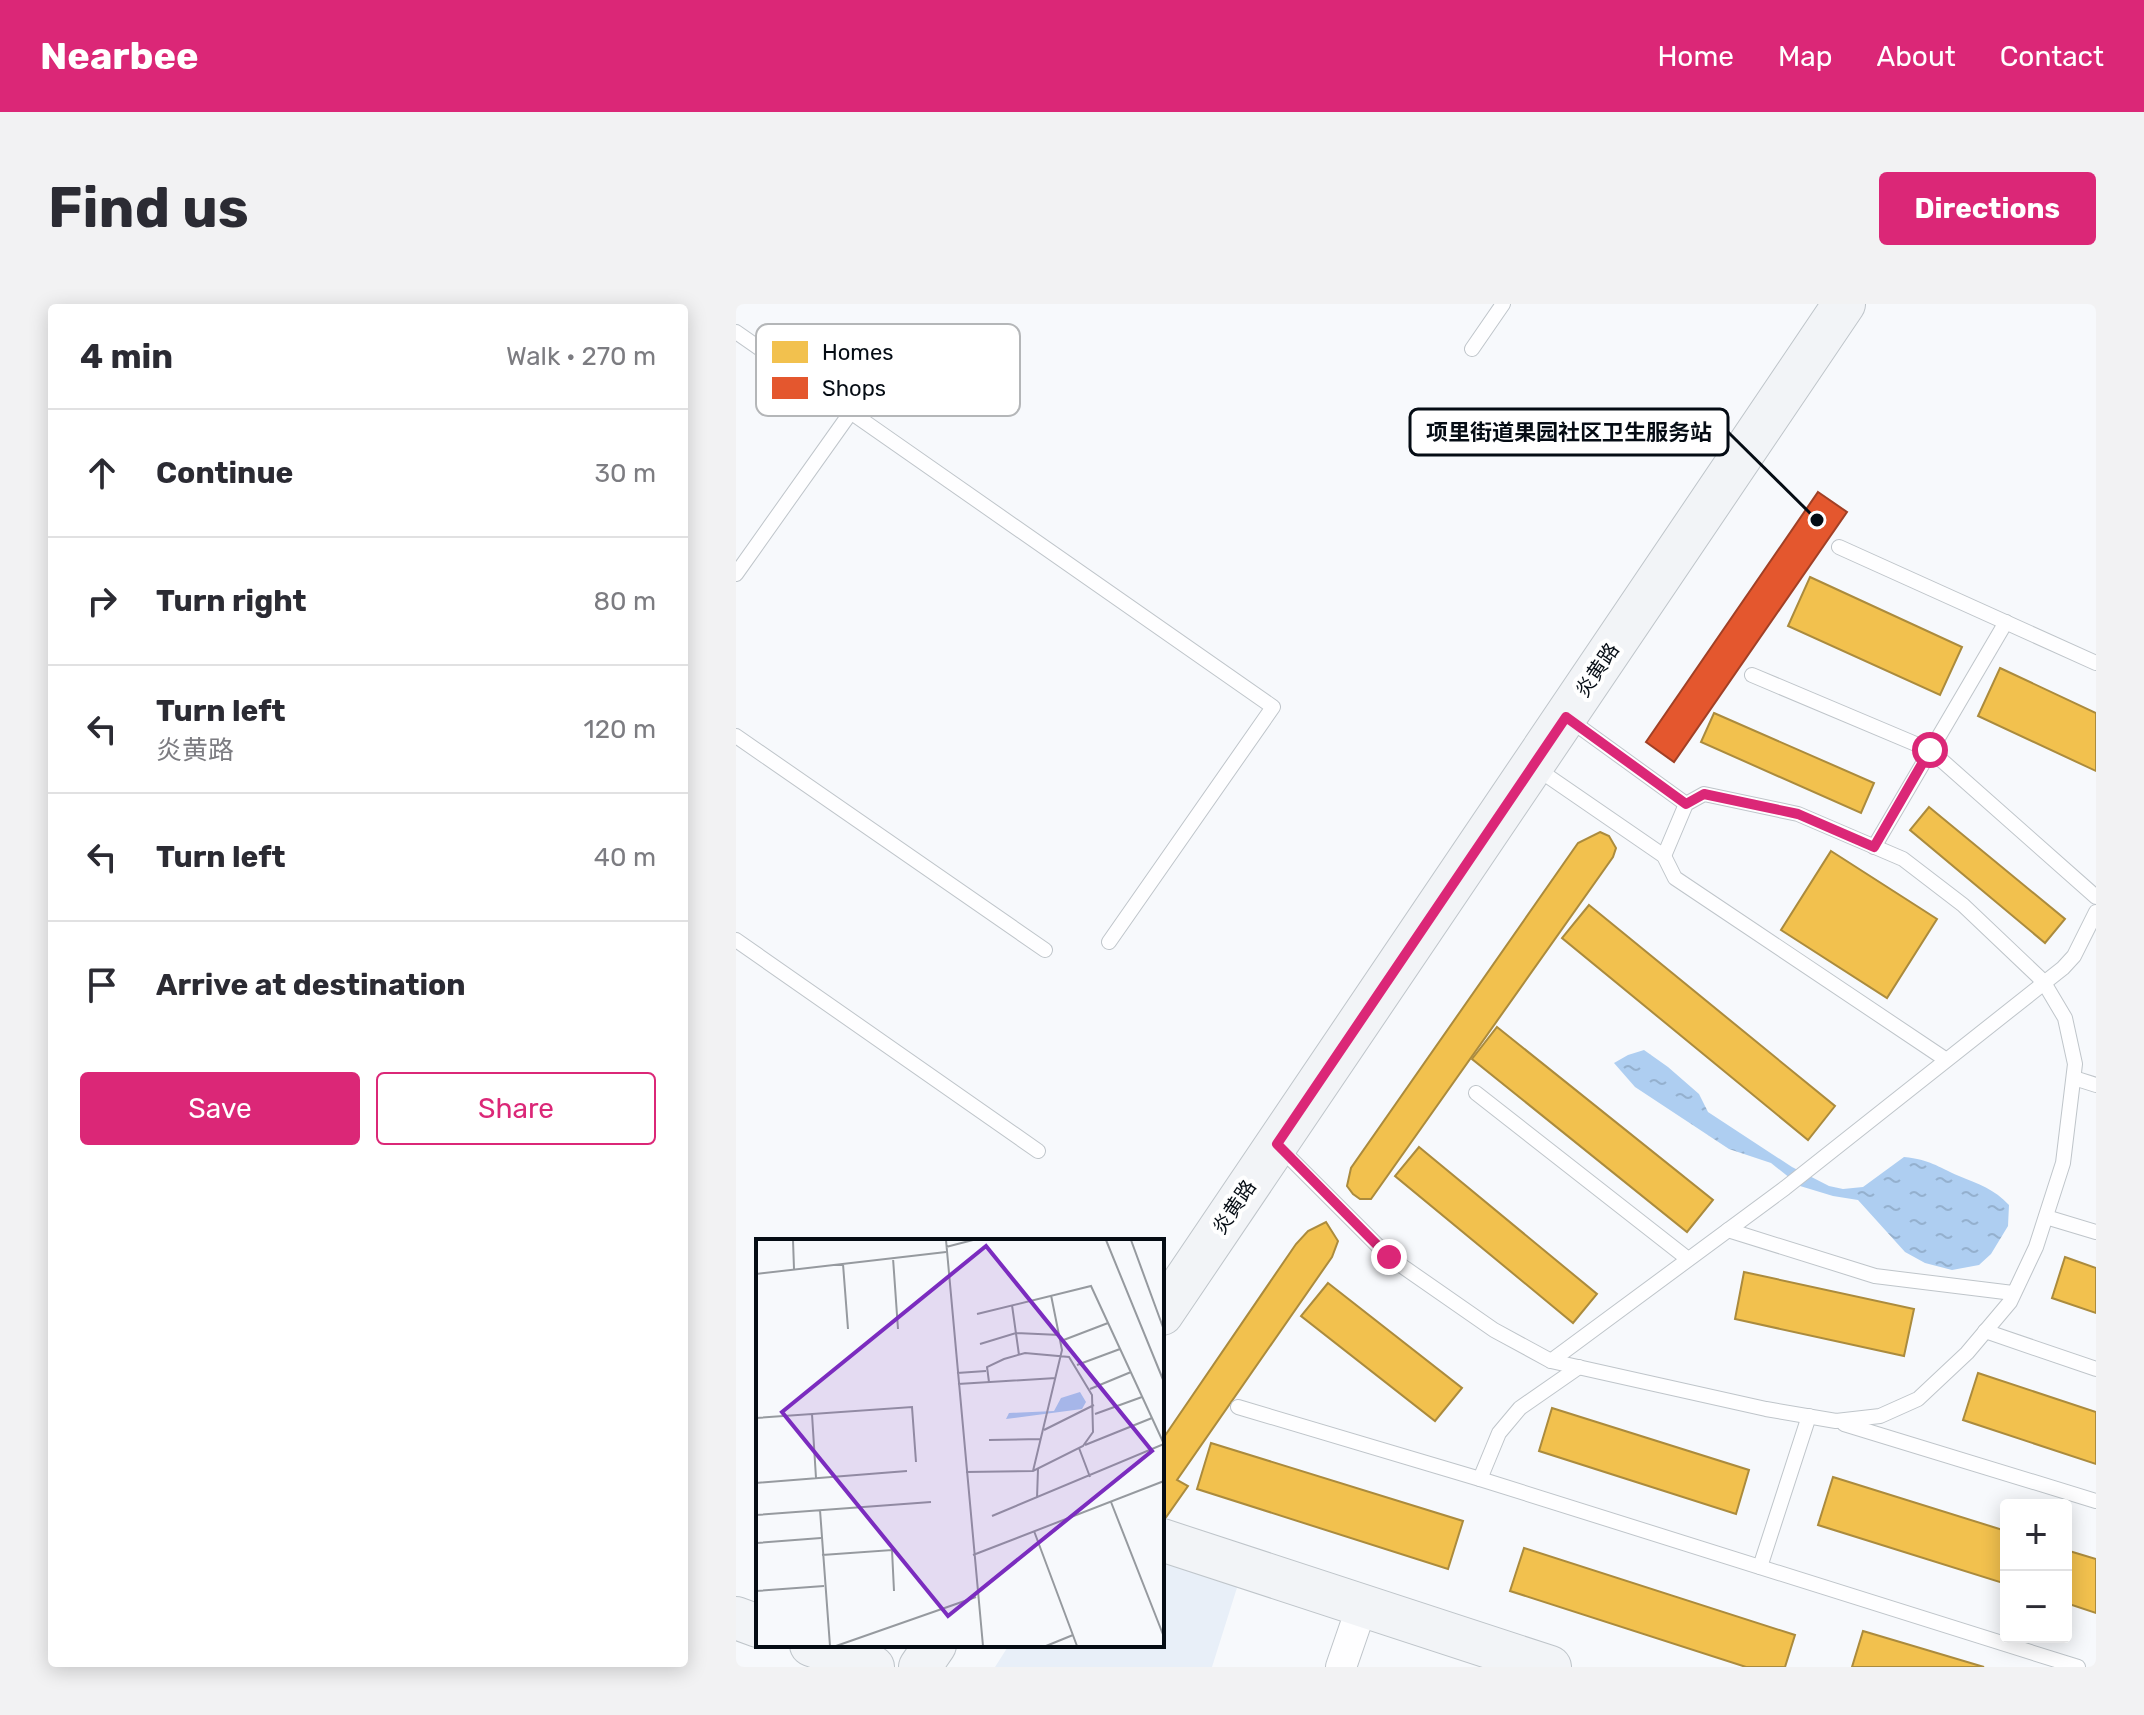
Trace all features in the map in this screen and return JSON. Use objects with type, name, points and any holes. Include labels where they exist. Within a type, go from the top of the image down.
[{"type":"street","name":"炎黄路","points":[[1164,1311],[1844,304]]},
{"type":"street","points":[[1164,1541],[1550,1667]]},
{"type":"street","points":[[1341,1667],[1362,1606]]},
{"type":"street","points":[[736,1618],[756,1625]]},
{"type":"street","points":[[817,1647],[873,1667]]},
{"type":"street","points":[[920,1667],[934,1647]]},
{"type":"lane","points":[[1472,349],[1503,304]]},
{"type":"lane","points":[[736,332],[756,346]]},
{"type":"lane","points":[[736,574],[848,416]]},
{"type":"lane","points":[[857,416],[1273,707],[1109,942]]},
{"type":"lane","points":[[1839,547],[2096,663]]},
{"type":"lane","points":[[1874,847],[2006,622]]},
{"type":"lane","points":[[1752,675],[1930,750],[2096,897]]},
{"type":"lane","points":[[1566,717],[1686,804]]},
{"type":"lane","points":[[736,736],[1045,950]]},
{"type":"lane","points":[[1533,766],[1664,856],[1675,878],[1945,1059]]},
{"type":"lane","points":[[1664,856],[1686,804],[1704,794],[1798,814],[1903,859],[1963,905],[2043,981],[2065,1018],[2075,1064],[2063,1163],[2036,1247],[2013,1293],[1967,1353],[1918,1399],[1880,1416],[1836,1421]]},
{"type":"lane","points":[[1551,1361],[1785,1188],[2074,956],[2092,929],[2096,912]]},
{"type":"lane","points":[[736,940],[1038,1151]]},
{"type":"lane","points":[[2074,1078],[2096,1085]]},
{"type":"lane","points":[[1476,1093],[1688,1259]]},
{"type":"lane","points":[[1277,1144],[1389,1257],[1494,1330],[1551,1361],[1836,1421],[2096,1501]]},
{"type":"lane","points":[[2046,1217],[2096,1232]]},
{"type":"lane","points":[[1728,1230],[1875,1276],[2013,1293]]},
{"type":"lane","points":[[1985,1331],[2096,1369]]},
{"type":"lane","points":[[1480,1479],[1499,1433],[1520,1408],[1579,1367]]},
{"type":"lane","points":[[1238,1407],[1480,1479],[2078,1667]]},
{"type":"lane","points":[[1760,1567],[1809,1416]]},
{"type":"shaded area","points":[[1164,1550],[1241,1575],[1212,1667],[995,1667],[1008,1647],[1164,1647]]},
{"type":"water","points":[[1644,1050],[1699,1094],[1708,1112],[1792,1167],[1829,1186],[1843,1189],[1863,1187],[1904,1157],[1921,1160],[1980,1184],[1998,1195],[2009,1205],[2008,1226],[1991,1254],[1979,1265],[1952,1270],[1925,1263],[1905,1252],[1858,1200],[1800,1186],[1771,1163],[1729,1149],[1635,1087],[1614,1063]]},
{"type":"building: Homes","points":[[1810,577],[1962,647],[1940,695],[1788,626]]},
{"type":"building: Homes","points":[[2000,668],[2096,713],[2096,771],[1978,716]]},
{"type":"building: Homes","points":[[1714,713],[1874,783],[1861,813],[1701,742]]},
{"type":"building: Homes","points":[[1929,807],[2065,919],[2045,943],[1910,830]]},
{"type":"building: Homes","points":[[1600,832],[1609,836],[1616,848],[1613,857],[1371,1199],[1360,1199],[1347,1186],[1351,1168],[1578,843]]},
{"type":"building: Homes","points":[[1831,851],[1937,919],[1887,998],[1781,930]]},
{"type":"building: Homes","points":[[1589,905],[1835,1106],[1808,1140],[1562,938]]},
{"type":"building: Homes","points":[[1497,1027],[1713,1200],[1687,1232],[1472,1059]]},
{"type":"building: Homes","points":[[1419,1147],[1597,1294],[1573,1323],[1395,1176]]},
{"type":"building: Homes","points":[[1326,1222],[1338,1241],[1332,1257],[1177,1480],[1188,1486],[1164,1520],[1164,1437],[1308,1231]]},
{"type":"building: Homes","points":[[2065,1257],[2096,1268],[2096,1313],[2052,1298]]},
{"type":"building: Homes","points":[[1744,1272],[1914,1309],[1904,1356],[1735,1319]]},
{"type":"building: Homes","points":[[1328,1283],[1462,1388],[1435,1421],[1301,1316]]},
{"type":"building: Homes","points":[[1978,1373],[2096,1412],[2096,1464],[1963,1420]]},
{"type":"building: Homes","points":[[1552,1408],[1749,1470],[1736,1514],[1539,1451]]},
{"type":"building: Homes","points":[[1211,1443],[1463,1521],[1448,1569],[1197,1489]]},
{"type":"building: Homes","points":[[1833,1477],[2000,1529],[2000,1582],[1818,1525]]},
{"type":"building: Homes","points":[[1524,1548],[1795,1635],[1785,1667],[1746,1667],[1510,1591]]},
{"type":"building: Homes","points":[[2072,1552],[2096,1559],[2096,1613],[2072,1605]]},
{"type":"building: Homes","points":[[1863,1631],[1984,1667],[1852,1667]]},
{"type":"building: Shops","points":[[1818,492],[1847,512],[1674,762],[1646,742]]},
{"type":"place","name":"项里街道果园社区卫生服务站","points":[[1817,520]]},
{"type":"route","points":[[1389,1257],[1277,1144],[1566,717],[1686,804],[1704,794],[1798,814],[1874,847],[1930,750]]}]
